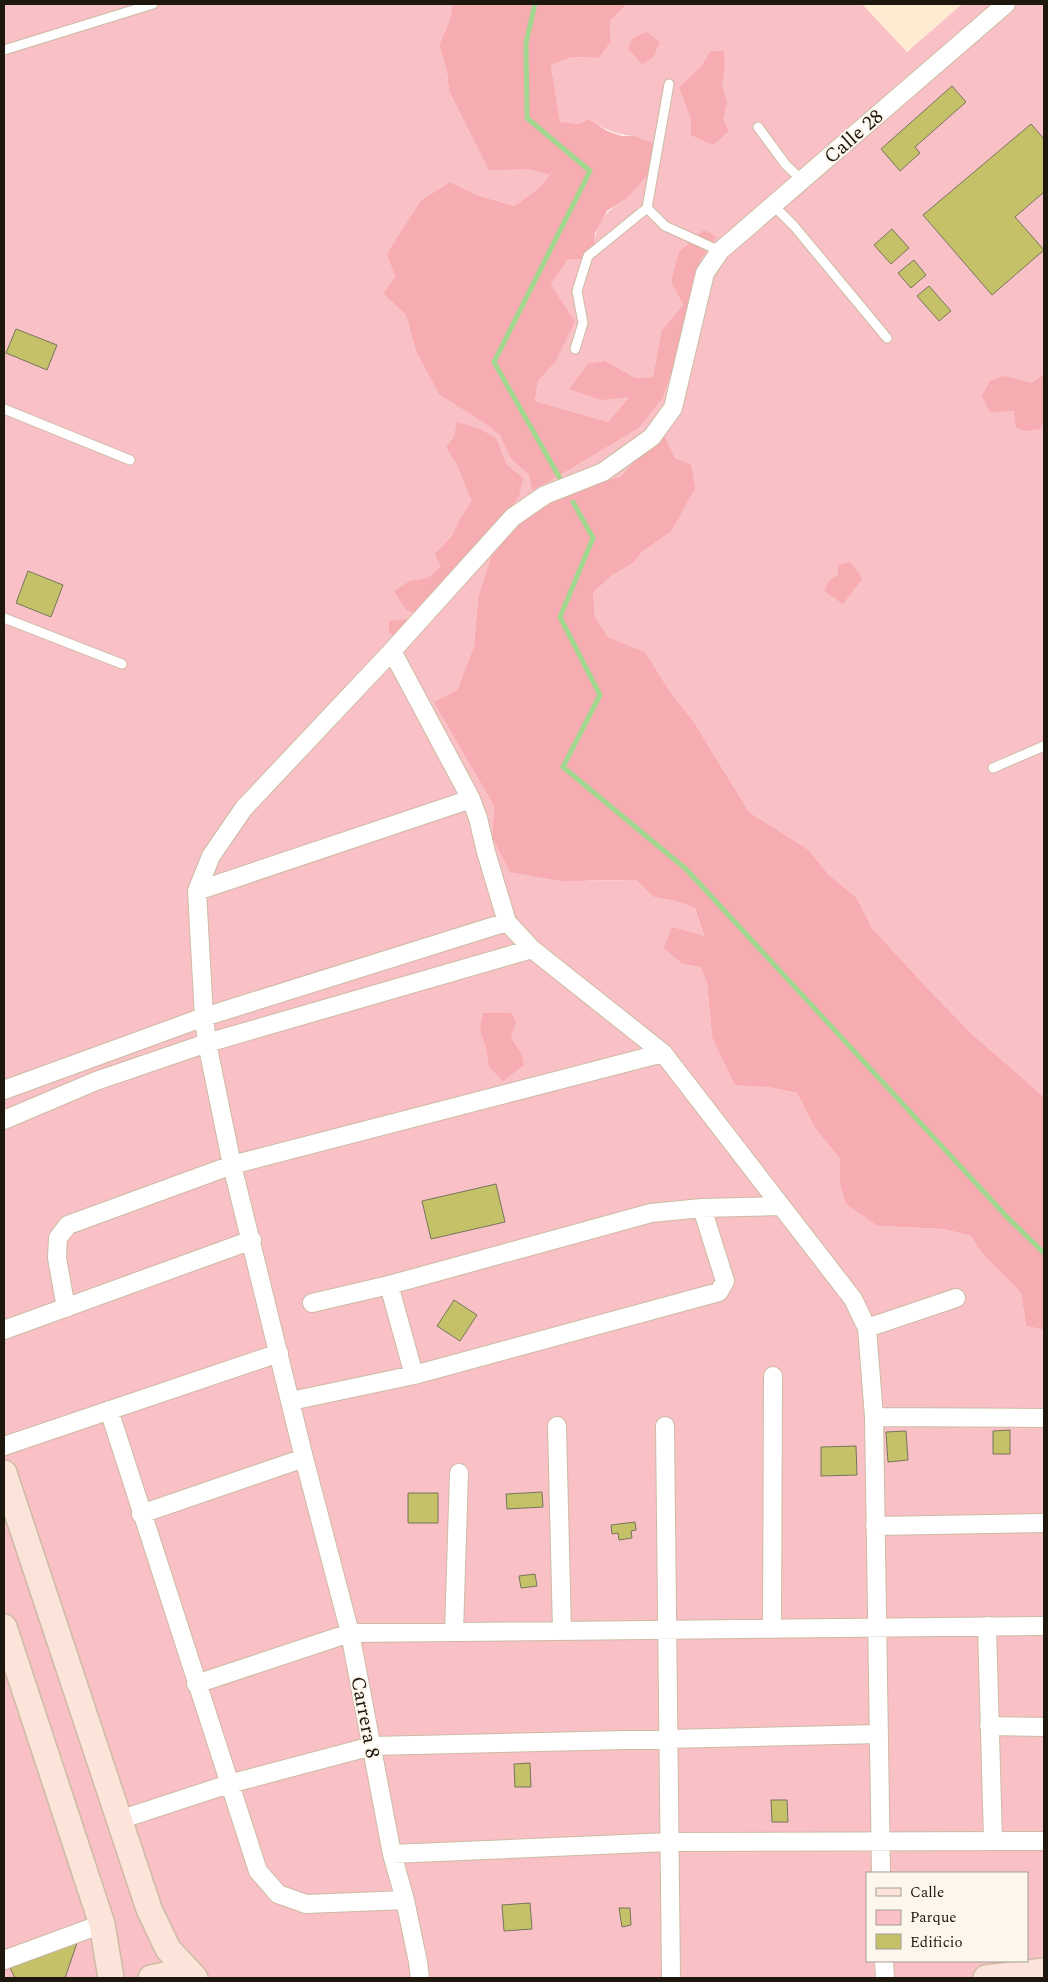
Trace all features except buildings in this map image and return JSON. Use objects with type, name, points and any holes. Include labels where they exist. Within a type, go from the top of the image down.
[{"type":"main road","points":[[4,1473],[149,1909],[168,1949],[193,1978]]},
{"type":"main road","points":[[4,1627],[102,1924],[111,1978]]},
{"type":"main road","points":[[986,1978],[1044,1971]]},
{"type":"main road","points":[[151,1978],[165,1975],[193,1978]]},
{"type":"street","name":"Calle 28","points":[[392,651],[513,518],[545,495],[603,472],[652,437],[673,408],[705,273],[720,251],[1006,4]]},
{"type":"street","points":[[197,890],[211,856],[244,808],[392,651],[471,799],[507,922],[532,949],[663,1053],[853,1299],[867,1328],[874,1417],[881,1872]]},
{"type":"street","points":[[197,890],[471,799]]},
{"type":"street","name":"Carrera 8","points":[[197,890],[207,1043],[232,1165],[252,1240],[304,1458],[350,1633],[392,1854],[405,1900],[420,1978]]},
{"type":"street","points":[[4,1090],[204,1017],[507,922]]},
{"type":"street","points":[[4,1120],[96,1081],[207,1043],[532,949]]},
{"type":"street","points":[[66,1308],[57,1258],[58,1238],[68,1225],[232,1165],[663,1053]]},
{"type":"street","points":[[312,1303],[390,1285],[651,1213],[702,1208],[781,1206]]},
{"type":"street","points":[[291,1401],[414,1375],[719,1292],[725,1281],[702,1208]]},
{"type":"street","points":[[4,1330],[252,1240]]},
{"type":"street","points":[[390,1285],[414,1375]]},
{"type":"street","points":[[867,1328],[956,1298]]},
{"type":"street","points":[[4,1446],[279,1353]]},
{"type":"street","points":[[772,1629],[773,1376]]},
{"type":"street","points":[[109,1410],[141,1514],[258,1871],[278,1894],[306,1904],[405,1900]]},
{"type":"street","points":[[874,1417],[1044,1418]]},
{"type":"street","points":[[557,1426],[562,1631]]},
{"type":"street","points":[[665,1426],[671,1978]]},
{"type":"street","points":[[141,1514],[304,1458]]},
{"type":"street","points":[[454,1632],[458,1473]]},
{"type":"street","points":[[876,1526],[1044,1523]]},
{"type":"street","points":[[987,1626],[993,1840]]},
{"type":"street","points":[[196,1684],[350,1633],[1044,1626]]},
{"type":"street","points":[[989,1726],[1044,1728]]},
{"type":"street","points":[[120,1820],[229,1784],[372,1746],[879,1734]]},
{"type":"street","points":[[392,1854],[669,1842],[1044,1841]]},
{"type":"street","points":[[4,1960],[102,1924]]},
{"type":"street","points":[[884,1962],[884,1978]]},
{"type":"lane","points":[[4,50],[153,4]]},
{"type":"lane","points":[[574,349],[583,323],[577,291],[588,256],[647,208],[669,84]]},
{"type":"lane","points":[[758,128],[786,165],[802,180]]},
{"type":"lane","points":[[773,205],[794,226],[887,338]]},
{"type":"lane","points":[[647,208],[665,226],[720,251]]},
{"type":"lane","points":[[4,409],[130,460]]},
{"type":"lane","points":[[4,618],[122,664]]},
{"type":"lane","points":[[992,768],[1044,746]]},
{"type":"shaded area","points":[[452,4],[627,4],[610,21],[611,42],[599,58],[572,57],[551,65],[560,122],[579,124],[589,119],[607,131],[622,136],[634,136],[656,144],[661,160],[626,199],[607,211],[595,233],[593,259],[568,259],[551,285],[575,322],[554,364],[538,381],[535,401],[608,422],[629,397],[601,400],[569,389],[588,364],[605,361],[636,378],[653,377],[661,331],[683,305],[671,282],[679,252],[704,230],[717,237],[700,261],[684,337],[663,398],[639,428],[532,491],[529,475],[511,459],[500,435],[439,394],[416,351],[406,315],[383,294],[395,276],[387,254],[421,200],[450,182],[477,195],[514,206],[538,189],[550,175],[528,169],[489,170],[449,91],[447,72],[439,45],[450,19]]},
{"type":"shaded area","points":[[862,4],[962,4],[907,52]]},
{"type":"shaded area","points":[[647,32],[660,42],[653,57],[642,64],[628,49],[633,38]]},
{"type":"shaded area","points":[[711,51],[724,51],[725,64],[722,86],[727,102],[723,119],[729,131],[713,145],[691,135],[691,119],[679,87],[700,68]]},
{"type":"shaded area","points":[[1044,374],[1044,420],[1041,429],[1025,431],[1016,427],[1014,411],[990,412],[982,396],[990,381],[1003,376],[1032,383]]},
{"type":"shaded area","points":[[457,422],[480,429],[496,438],[507,465],[523,478],[519,496],[505,517],[402,644],[389,632],[389,621],[409,619],[422,615],[406,610],[394,591],[410,581],[428,578],[441,567],[435,554],[452,536],[472,501],[457,465],[446,447],[454,437]]},
{"type":"shaded area","points":[[664,434],[675,458],[691,465],[695,488],[671,532],[642,552],[633,563],[611,576],[593,593],[595,617],[608,637],[645,652],[669,690],[694,722],[749,812],[809,850],[828,874],[857,898],[872,928],[930,991],[972,1034],[1044,1097],[1044,1330],[1026,1326],[1021,1293],[980,1251],[971,1236],[943,1229],[878,1226],[846,1204],[840,1183],[840,1159],[815,1128],[797,1093],[768,1087],[735,1085],[712,1037],[707,983],[700,967],[683,964],[664,948],[672,927],[704,936],[695,908],[675,901],[653,897],[636,880],[561,881],[510,872],[492,837],[494,806],[434,702],[457,690],[474,646],[478,598],[493,552],[519,522],[549,501],[575,494],[599,482],[620,477],[647,447]]},
{"type":"shaded area","points":[[849,562],[862,579],[843,604],[824,591],[829,581],[838,575],[838,565]]},
{"type":"shaded area","points":[[483,1013],[511,1013],[516,1022],[511,1038],[522,1055],[524,1065],[503,1081],[489,1067],[486,1047],[480,1030]]},
{"type":"green space","points":[[4,4],[452,4],[450,19],[439,45],[447,72],[449,91],[489,169],[528,169],[550,175],[538,189],[514,206],[477,195],[450,182],[421,200],[388,254],[395,276],[383,294],[406,315],[416,351],[486,424],[501,435],[511,459],[529,475],[532,491],[639,428],[663,398],[684,337],[700,261],[717,237],[671,282],[683,305],[661,331],[653,377],[636,378],[605,361],[629,397],[608,422],[535,401],[538,381],[554,364],[551,285],[568,259],[592,259],[595,238],[600,223],[609,211],[626,199],[634,136],[610,131],[589,119],[579,124],[560,123],[551,65],[572,57],[599,58],[611,42],[610,21],[627,4],[862,4],[907,52],[962,4],[1044,4],[1044,1097],[972,1034],[930,991],[872,928],[857,898],[828,874],[809,850],[749,812],[694,722],[669,690],[645,652],[608,637],[595,617],[593,593],[611,576],[632,563],[642,552],[671,532],[681,512],[691,466],[675,458],[664,434],[647,447],[620,477],[599,482],[575,494],[549,501],[478,598],[474,646],[457,690],[435,702],[494,806],[492,837],[587,881],[636,880],[653,897],[675,901],[695,908],[704,937],[683,964],[700,967],[707,983],[712,1037],[768,1087],[797,1093],[815,1128],[840,1159],[840,1183],[878,1226],[943,1229],[971,1236],[980,1251],[1021,1293],[1026,1326],[1044,1330],[1044,1978],[4,1978]]},
{"type":"waterway","points":[[535,4],[526,43],[527,118],[590,171],[494,362],[562,482]]},
{"type":"waterway","points":[[573,502],[593,538],[560,617],[600,695],[563,767],[686,869],[1008,1218],[1044,1253]]}]
